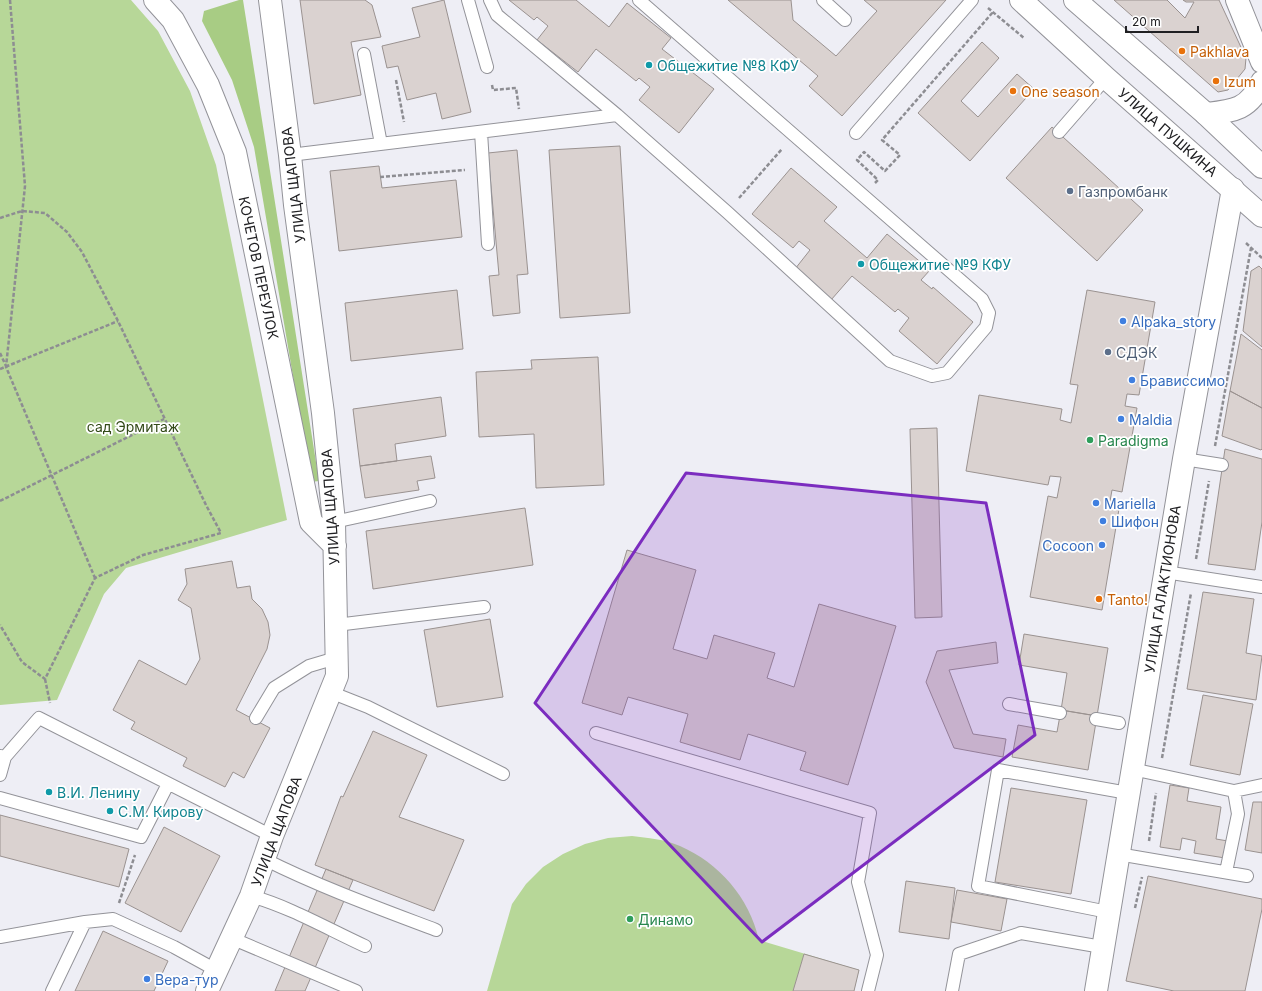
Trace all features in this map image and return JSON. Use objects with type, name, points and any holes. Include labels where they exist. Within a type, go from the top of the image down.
[{"type":"street","name":"КОЧЕТОВ ПЕРЕУЛОК","points":[[155,0],[174,20],[208,85],[235,152],[311,522],[334,546]]},
{"type":"street","name":"УЛИЦА ЩАПОВА","points":[[207,991],[251,896],[272,836],[337,676],[334,522],[323,413],[295,205],[270,0]]},
{"type":"street","name":"УЛИЦА ПУШКИНА","points":[[1021,0],[1106,78],[1262,216]]},
{"type":"street","points":[[1075,0],[1206,114],[1262,167]]},
{"type":"street","points":[[1237,0],[1262,62]]},
{"type":"street","points":[[1206,114],[1233,111],[1246,104],[1256,93],[1262,82]]},
{"type":"street","name":"УЛИЦА ГАЛАКТИОНОВА","points":[[1096,991],[1102,947],[1184,459],[1232,188]]},
{"type":"lane","points":[[468,0],[487,67]]},
{"type":"lane","points":[[490,0],[497,15],[617,115],[727,212],[890,361],[932,376],[947,373],[986,327],[989,313],[982,300],[639,0]]},
{"type":"lane","points":[[823,0],[845,20]]},
{"type":"lane","points":[[856,133],[972,0]]},
{"type":"lane","points":[[364,54],[381,144]]},
{"type":"lane","points":[[1059,132],[1106,78]]},
{"type":"lane","points":[[290,155],[617,115]]},
{"type":"lane","points":[[481,132],[488,244]]},
{"type":"lane","points":[[1184,459],[1217,464]]},
{"type":"lane","points":[[334,522],[430,501]]},
{"type":"lane","points":[[1165,572],[1262,587]]},
{"type":"lane","points":[[336,624],[484,607]]},
{"type":"lane","points":[[256,718],[274,688],[309,666],[336,658]]},
{"type":"lane","points":[[330,692],[368,707],[503,774]]},
{"type":"lane","points":[[1009,704],[1060,713]]},
{"type":"lane","points":[[0,775],[3,757],[39,718],[272,836]]},
{"type":"lane","points":[[1096,719],[1119,722]]},
{"type":"lane","points":[[596,733],[870,813],[858,882],[877,955],[868,991]]},
{"type":"lane","points":[[1132,769],[1234,791],[1262,785]]},
{"type":"lane","points":[[1108,912],[978,886],[998,770],[1128,793]]},
{"type":"lane","points":[[0,798],[141,837],[168,784]]},
{"type":"lane","points":[[1226,872],[1238,814],[1234,791]]},
{"type":"lane","points":[[1118,854],[1146,860],[1156,860],[1247,876]]},
{"type":"lane","points":[[264,859],[296,875],[334,891],[436,930]]},
{"type":"lane","points":[[251,896],[274,904],[365,946]]},
{"type":"lane","points":[[0,937],[85,922],[113,920],[174,947],[216,970]]},
{"type":"lane","points":[[52,991],[85,922]]},
{"type":"lane","points":[[952,991],[959,954],[1021,933],[1102,947]]},
{"type":"lane","points":[[231,938],[341,988],[356,991]]},
{"type":"path","points":[[6,367],[25,186],[10,0]]},
{"type":"path","points":[[878,180],[856,160],[864,152],[885,171],[890,166],[900,155],[882,140],[993,12]]},
{"type":"path","points":[[487,67],[493,90],[516,88],[521,126]]},
{"type":"path","points":[[396,80],[407,141]]},
{"type":"path","points":[[727,212],[794,136]]},
{"type":"path","points":[[380,177],[484,169]]},
{"type":"path","points":[[0,218],[22,211],[45,213],[67,232],[82,252],[118,321],[206,506],[221,533],[143,555],[95,578],[45,679],[22,662],[0,625]]},
{"type":"path","points":[[1134,914],[1146,860],[1159,774],[1194,576],[1217,464],[1251,248],[1262,258]]},
{"type":"path","points":[[0,369],[118,321]]},
{"type":"path","points":[[0,353],[95,578]]},
{"type":"path","points":[[0,501],[164,419]]},
{"type":"path","points":[[113,920],[141,837]]},
{"type":"highlighted area","points":[[686,473],[986,503],[1035,735],[762,942],[535,703]]},
{"type":"green space","name":"сад Эрмитаж","points":[[0,0],[131,0],[158,31],[190,91],[216,165],[287,520],[126,568],[104,594],[57,700],[0,705]]},
{"type":"green space","points":[[243,0],[319,481],[311,482],[254,147],[232,80],[202,21],[204,11]]},
{"type":"green space","name":"Динамо","points":[[632,836],[656,839],[680,846],[707,862],[730,883],[740,896],[748,910],[759,940],[859,970],[854,991],[487,991],[512,904],[526,884],[543,867],[563,854],[585,844],[608,838]]},
{"type":"building","points":[[300,0],[365,0],[372,5],[381,37],[351,42],[361,95],[314,104]]},
{"type":"building","points":[[444,0],[471,112],[442,119],[436,93],[407,100],[398,66],[387,68],[382,46],[420,37],[412,8]]},
{"type":"building","name":"Общежитие №8 КФУ","points":[[509,0],[576,0],[609,27],[627,3],[671,38],[662,49],[714,89],[679,133],[639,100],[650,87],[639,78],[636,81],[596,49],[578,72],[537,40],[548,26],[537,17],[534,20]]},
{"type":"building","points":[[728,0],[791,0],[793,20],[836,56],[877,11],[864,0],[946,0],[842,116],[809,86],[818,76]]},
{"type":"building","points":[[1114,0],[1167,0],[1185,18],[1194,2],[1186,2],[1183,0],[1219,0],[1246,58],[1245,69],[1228,90],[1218,92]]},
{"type":"building","points":[[982,42],[999,58],[961,101],[978,117],[1017,74],[1034,89],[970,161],[918,113]]},
{"type":"building","points":[[1052,127],[1143,210],[1097,261],[1006,178]]},
{"type":"building","points":[[620,146],[630,313],[560,318],[549,150]]},
{"type":"building","points":[[517,150],[528,274],[517,275],[520,313],[493,316],[489,276],[499,275],[488,153]]},
{"type":"building","points":[[379,166],[382,188],[456,180],[462,237],[339,251],[330,171]]},
{"type":"building","name":"Общежитие №9 КФУ","points":[[791,168],[837,207],[824,221],[867,258],[887,234],[930,270],[921,280],[932,289],[933,287],[973,322],[937,364],[899,331],[909,318],[898,309],[895,312],[852,276],[831,300],[795,269],[810,250],[799,241],[793,248],[752,214]]},
{"type":"building","points":[[1259,266],[1262,269],[1262,347],[1243,331],[1251,271]]},
{"type":"building","points":[[457,290],[463,349],[351,361],[345,303]]},
{"type":"building","points":[[1087,290],[1155,302],[1139,395],[1127,394],[1125,406],[1137,408],[1122,492],[1112,490],[1109,507],[1119,509],[1102,610],[1030,597],[1048,496],[1057,498],[1061,477],[1050,476],[1048,485],[966,471],[979,395],[1062,409],[1060,420],[1071,423],[1078,385],[1070,384]]},
{"type":"building","points":[[1241,334],[1262,350],[1262,408],[1230,391]]},
{"type":"building","points":[[598,357],[604,485],[536,488],[534,434],[479,437],[476,372],[532,369],[531,360]]},
{"type":"building","points":[[1230,391],[1262,408],[1261,450],[1222,436]]},
{"type":"building","points":[[441,397],[446,436],[395,444],[397,461],[360,466],[353,409]]},
{"type":"building","points":[[937,428],[942,617],[915,618],[910,429]]},
{"type":"building","points":[[1225,449],[1262,459],[1262,522],[1255,570],[1208,564]]},
{"type":"building","points":[[431,456],[435,478],[417,481],[419,490],[365,498],[360,466]]},
{"type":"building","points":[[525,508],[533,565],[373,589],[366,531]]},
{"type":"building","points":[[627,550],[696,570],[673,649],[707,659],[714,635],[775,653],[767,678],[794,687],[819,604],[896,626],[848,785],[800,770],[806,752],[748,734],[740,760],[680,742],[688,714],[628,697],[622,715],[582,703]]},
{"type":"building","points":[[232,561],[237,588],[250,586],[252,599],[262,609],[268,622],[270,635],[267,649],[236,710],[270,728],[244,778],[233,772],[225,787],[183,766],[187,758],[131,729],[135,722],[113,710],[139,660],[186,685],[200,659],[191,608],[178,600],[187,584],[185,569]]},
{"type":"building","points":[[1203,592],[1254,599],[1246,653],[1262,656],[1256,700],[1187,689]]},
{"type":"building","points":[[490,619],[503,697],[437,707],[424,630]]},
{"type":"building","points":[[1024,634],[1108,648],[1097,716],[1061,710],[1067,673],[1019,665]]},
{"type":"building","points":[[996,642],[998,663],[949,670],[973,734],[1006,739],[1003,757],[954,748],[926,682],[937,651]]},
{"type":"building","points":[[1203,695],[1253,704],[1240,775],[1190,765]]},
{"type":"building","points":[[1061,710],[1097,716],[1088,770],[1012,757],[1018,725],[1057,732]]},
{"type":"building","points":[[373,731],[427,755],[399,817],[464,840],[434,911],[315,865],[341,796],[343,797]]},
{"type":"building","points":[[1170,785],[1189,788],[1187,801],[1221,807],[1216,839],[1228,841],[1225,858],[1194,853],[1196,841],[1182,838],[1180,850],[1160,847]]},
{"type":"building","points":[[1011,788],[1087,800],[1071,894],[995,882]]},
{"type":"building","points":[[1253,802],[1262,802],[1262,853],[1245,850]]},
{"type":"building","points":[[0,815],[129,849],[119,887],[0,856]]},
{"type":"building","points":[[164,827],[220,856],[181,932],[125,903]]},
{"type":"building","points":[[326,869],[353,880],[305,991],[275,991]]},
{"type":"building","points":[[1148,876],[1262,899],[1262,909],[1245,991],[1174,991],[1126,981]]},
{"type":"building","points":[[906,881],[955,888],[949,939],[899,932]]},
{"type":"building","points":[[957,890],[1007,899],[1001,931],[951,922]]},
{"type":"building","points":[[103,931],[168,961],[154,991],[75,991]]},
{"type":"building","points":[[804,954],[859,970],[854,991],[793,991]]},
{"type":"place","name":"Pakhlava","points":[[1182,51]]},
{"type":"place","name":"Общежитие №8 КФУ","points":[[649,65]]},
{"type":"place","name":"Izum","points":[[1216,81]]},
{"type":"place","name":"One season","points":[[1013,91]]},
{"type":"place","name":"Газпромбанк","points":[[1070,191]]},
{"type":"place","name":"Общежитие №9 КФУ","points":[[861,264]]},
{"type":"place","name":"Alpaka_story","points":[[1123,321]]},
{"type":"place","name":"СДЭК","points":[[1108,352]]},
{"type":"place","name":"Брависсимо","points":[[1132,380]]},
{"type":"place","name":"Maldia","points":[[1121,419]]},
{"type":"place","name":"Paradigma","points":[[1090,440]]},
{"type":"place","name":"Mariella","points":[[1096,503]]},
{"type":"place","name":"Шифон","points":[[1103,521]]},
{"type":"place","name":"Cocoon","points":[[1102,545]]},
{"type":"place","name":"Tanto!","points":[[1099,599]]},
{"type":"place","name":"В.И. Ленину","points":[[49,792]]},
{"type":"place","name":"С.М. Кирову","points":[[110,811]]},
{"type":"place","name":"Динамо","points":[[630,919]]},
{"type":"place","name":"Вера-тур","points":[[147,979]]}]
